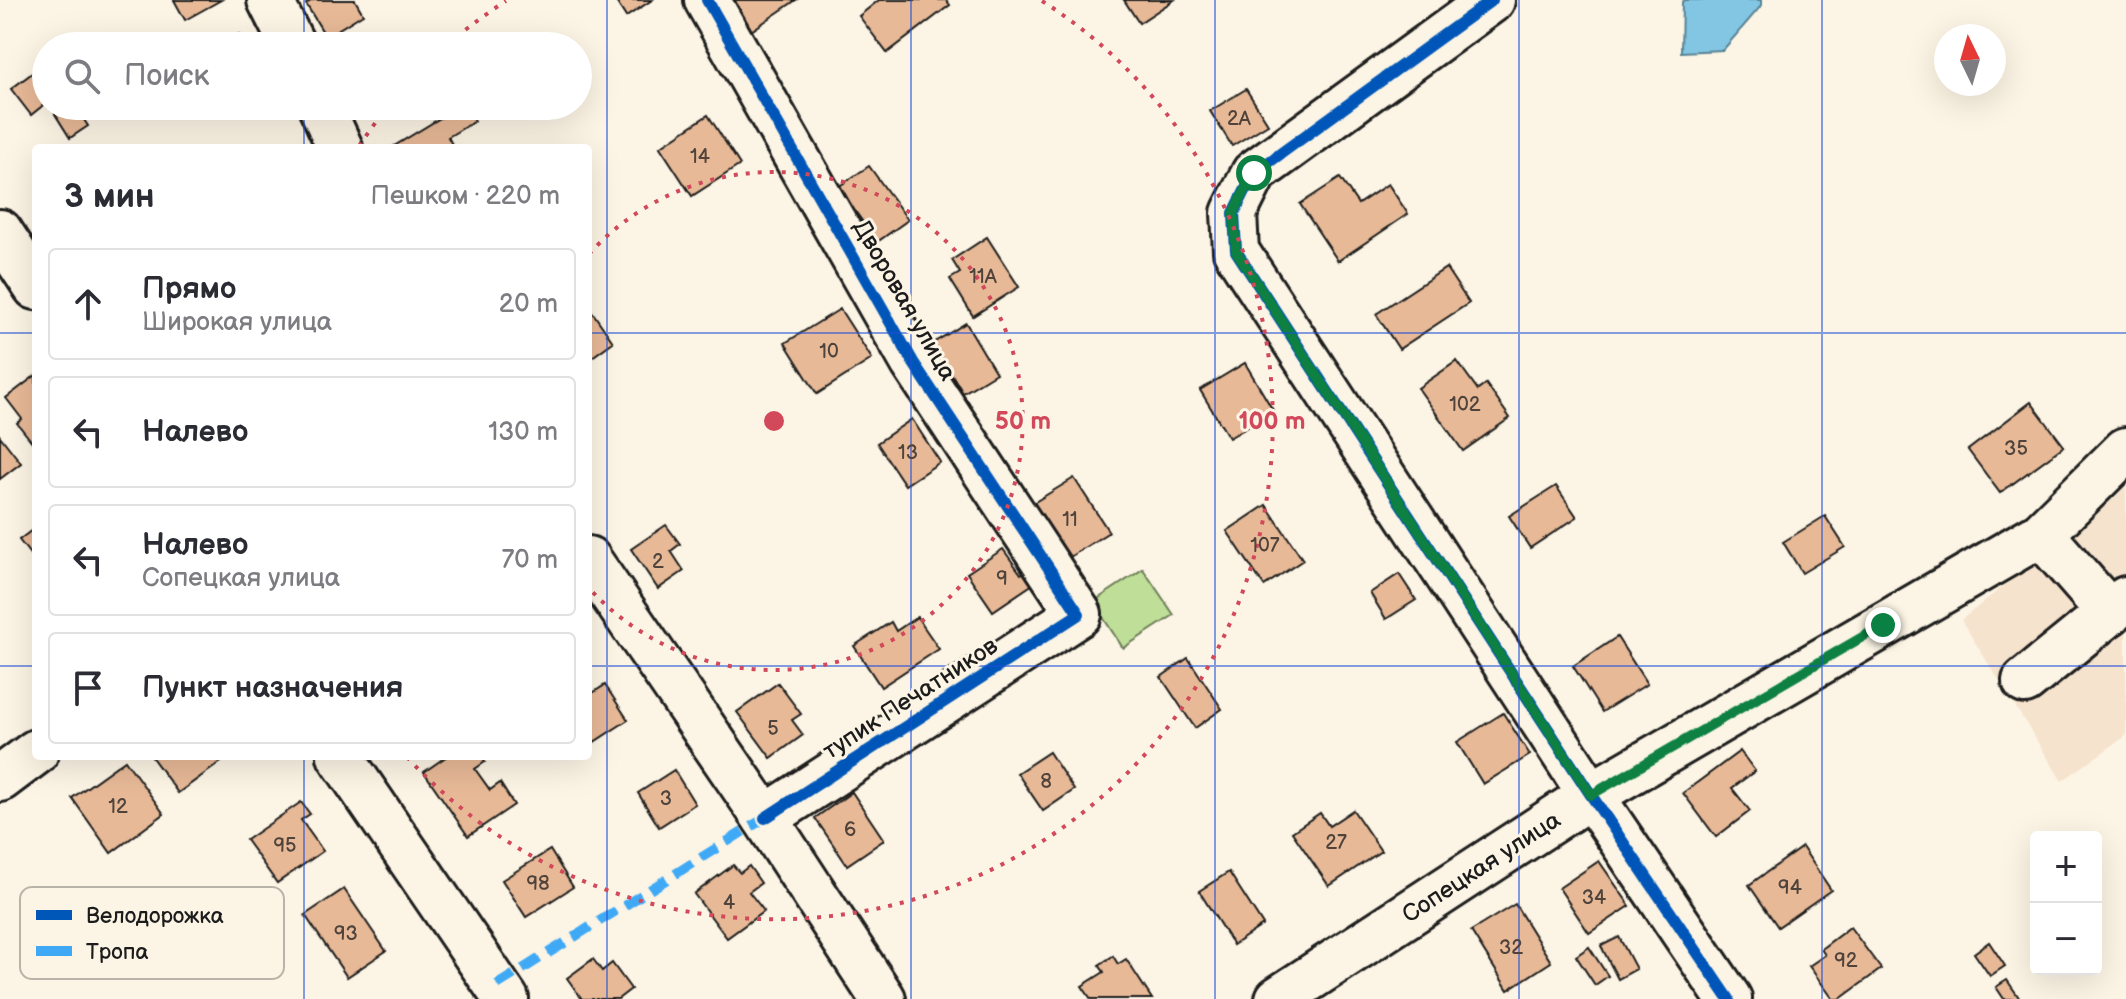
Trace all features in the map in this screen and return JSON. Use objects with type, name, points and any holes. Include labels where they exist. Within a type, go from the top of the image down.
[{"type":"street","points":[[270,0],[286,32]]},
{"type":"street","name":"Дворовая улица","points":[[707,0],[913,362],[1079,614]]},
{"type":"street","points":[[1492,0],[1254,173],[1234,213],[1236,251],[1591,795],[1729,999]]},
{"type":"street","points":[[327,120],[338,144]]},
{"type":"street","points":[[0,232],[32,281]]},
{"type":"street","name":"Сопецкая улица","points":[[1278,999],[1591,795],[2041,534],[2126,450]]},
{"type":"street","points":[[2025,681],[2118,606],[2041,534]]},
{"type":"street","points":[[592,565],[765,818],[883,999]]},
{"type":"street","name":"тупик Печатников","points":[[765,818],[1079,614]]},
{"type":"street","points":[[0,779],[32,755]]},
{"type":"street","points":[[343,760],[506,999]]},
{"type":"shaded area","points":[[2126,486],[2126,736],[2062,781],[1961,620]]},
{"type":"green space","points":[[1143,569],[1174,615],[1123,648],[1093,602]]},
{"type":"water","points":[[1761,0],[1761,6],[1723,50],[1681,52],[1682,2]]},
{"type":"building","points":[[174,0],[221,0],[185,20]]},
{"type":"building","points":[[313,0],[355,0],[363,14],[334,32],[323,32],[306,4]]},
{"type":"building","points":[[615,0],[652,0],[626,17]]},
{"type":"building","points":[[730,0],[796,0],[751,31]]},
{"type":"building","points":[[879,0],[946,0],[950,5],[887,53],[859,16]]},
{"type":"building","points":[[1124,0],[1174,0],[1139,23]]},
{"type":"building","points":[[32,73],[32,114],[31,115],[11,89]]},
{"type":"building","points":[[1246,89],[1268,124],[1232,146],[1210,111]]},
{"type":"building","points":[[708,115],[740,165],[692,196],[660,147]]},
{"type":"building","points":[[59,120],[84,120],[88,126],[70,138]]},
{"type":"building","points":[[437,120],[475,121],[448,137],[452,144],[398,144]]},
{"type":"building","points":[[869,166],[908,220],[877,242],[838,187]]},
{"type":"building","points":[[1340,178],[1358,204],[1388,184],[1408,214],[1338,261],[1300,204]]},
{"type":"building","points":[[987,237],[1019,287],[973,316],[950,279],[960,273],[952,260]]},
{"type":"building","points":[[1446,268],[1469,303],[1399,349],[1376,314]]},
{"type":"building","points":[[840,309],[872,359],[817,394],[785,343]]},
{"type":"building","points":[[592,311],[613,342],[592,357]]},
{"type":"building","points":[[966,323],[996,373],[963,393],[933,343]]},
{"type":"building","points":[[1457,361],[1478,390],[1486,384],[1510,418],[1463,451],[1418,388]]},
{"type":"building","points":[[1245,363],[1274,412],[1229,438],[1200,390]]},
{"type":"building","points":[[32,378],[32,442],[17,423],[22,419],[6,398]]},
{"type":"building","points":[[2031,402],[2064,446],[2000,493],[1968,450]]},
{"type":"building","points":[[912,419],[940,462],[905,485],[877,443]]},
{"type":"building","points":[[0,436],[21,463],[0,479]]},
{"type":"building","points":[[1074,478],[1109,532],[1065,560],[1030,505]]},
{"type":"building","points":[[1556,486],[1577,517],[1530,548],[1509,516]]},
{"type":"building","points":[[1266,505],[1303,560],[1264,586],[1227,531]]},
{"type":"building","points":[[1825,516],[1845,547],[1802,573],[1783,542]]},
{"type":"building","points":[[666,525],[680,544],[671,551],[684,571],[658,589],[631,549]]},
{"type":"building","points":[[32,530],[32,557],[19,540]]},
{"type":"building","points":[[1003,549],[1021,574],[1028,570],[1036,582],[993,611],[967,573]]},
{"type":"building","points":[[1399,574],[1416,600],[1386,619],[1370,593]]},
{"type":"building","points":[[917,617],[939,649],[881,687],[854,646],[891,622],[896,631]]},
{"type":"building","points":[[1617,637],[1647,684],[1602,712],[1573,666]]},
{"type":"building","points":[[1188,658],[1222,709],[1195,728],[1161,677]]},
{"type":"building","points":[[778,683],[801,714],[792,720],[803,735],[771,758],[737,712]]},
{"type":"building","points":[[605,685],[628,720],[592,743],[592,693]]},
{"type":"building","points":[[1503,713],[1530,755],[1483,784],[1457,742]]},
{"type":"building","points":[[1740,751],[1755,771],[1732,788],[1750,811],[1716,837],[1683,793]]},
{"type":"building","points":[[1049,752],[1074,790],[1043,811],[1017,773]]},
{"type":"building","points":[[125,760],[164,814],[111,853],[72,798]]},
{"type":"building","points":[[154,760],[221,762],[178,793]]},
{"type":"building","points":[[441,760],[484,760],[475,769],[490,790],[500,783],[514,805],[468,836],[424,772]]},
{"type":"building","points":[[674,770],[695,804],[659,827],[638,793]]},
{"type":"building","points":[[852,792],[884,840],[847,865],[815,818]]},
{"type":"building","points":[[301,802],[310,814],[301,820],[323,851],[277,883],[246,840]]},
{"type":"building","points":[[1353,810],[1381,851],[1329,886],[1292,832],[1320,813],[1329,826]]},
{"type":"building","points":[[1802,847],[1831,890],[1778,927],[1749,885]]},
{"type":"building","points":[[550,850],[573,887],[526,917],[502,880]]},
{"type":"building","points":[[1599,861],[1630,906],[1589,933],[1559,888]]},
{"type":"building","points":[[733,865],[740,873],[749,866],[761,883],[749,892],[764,911],[727,938],[694,894]]},
{"type":"building","points":[[1229,872],[1263,925],[1233,945],[1199,891]]},
{"type":"building","points":[[344,889],[386,951],[347,977],[305,915]]},
{"type":"building","points":[[1515,904],[1551,962],[1508,990],[1471,931]]},
{"type":"building","points":[[1850,927],[1881,969],[1840,999],[1833,999],[1809,966],[1825,955],[1821,949]]},
{"type":"building","points":[[1619,937],[1636,969],[1618,979],[1601,946]]},
{"type":"building","points":[[1989,942],[2005,966],[1990,976],[1974,953]]},
{"type":"building","points":[[1589,947],[1608,976],[1595,985],[1576,956]]},
{"type":"building","points":[[1113,956],[1118,964],[1126,959],[1152,999],[1091,999],[1082,986],[1104,972],[1099,965]]},
{"type":"building","points":[[593,959],[602,971],[612,963],[631,989],[618,999],[582,999],[567,978]]},
{"type":"building","points":[[2007,980],[2020,999],[2004,999],[1996,987]]},
{"type":"marked path","points":[[497,985],[765,818]]},
{"type":"cycle path","points":[[707,0],[913,362],[1079,614],[765,818]]},
{"type":"cycle path","points":[[1492,0],[1254,173],[1234,213],[1236,251],[1591,795],[1729,999]]},
{"type":"route","points":[[1254,173],[1234,213],[1236,251],[1591,795],[1883,625]]}]
